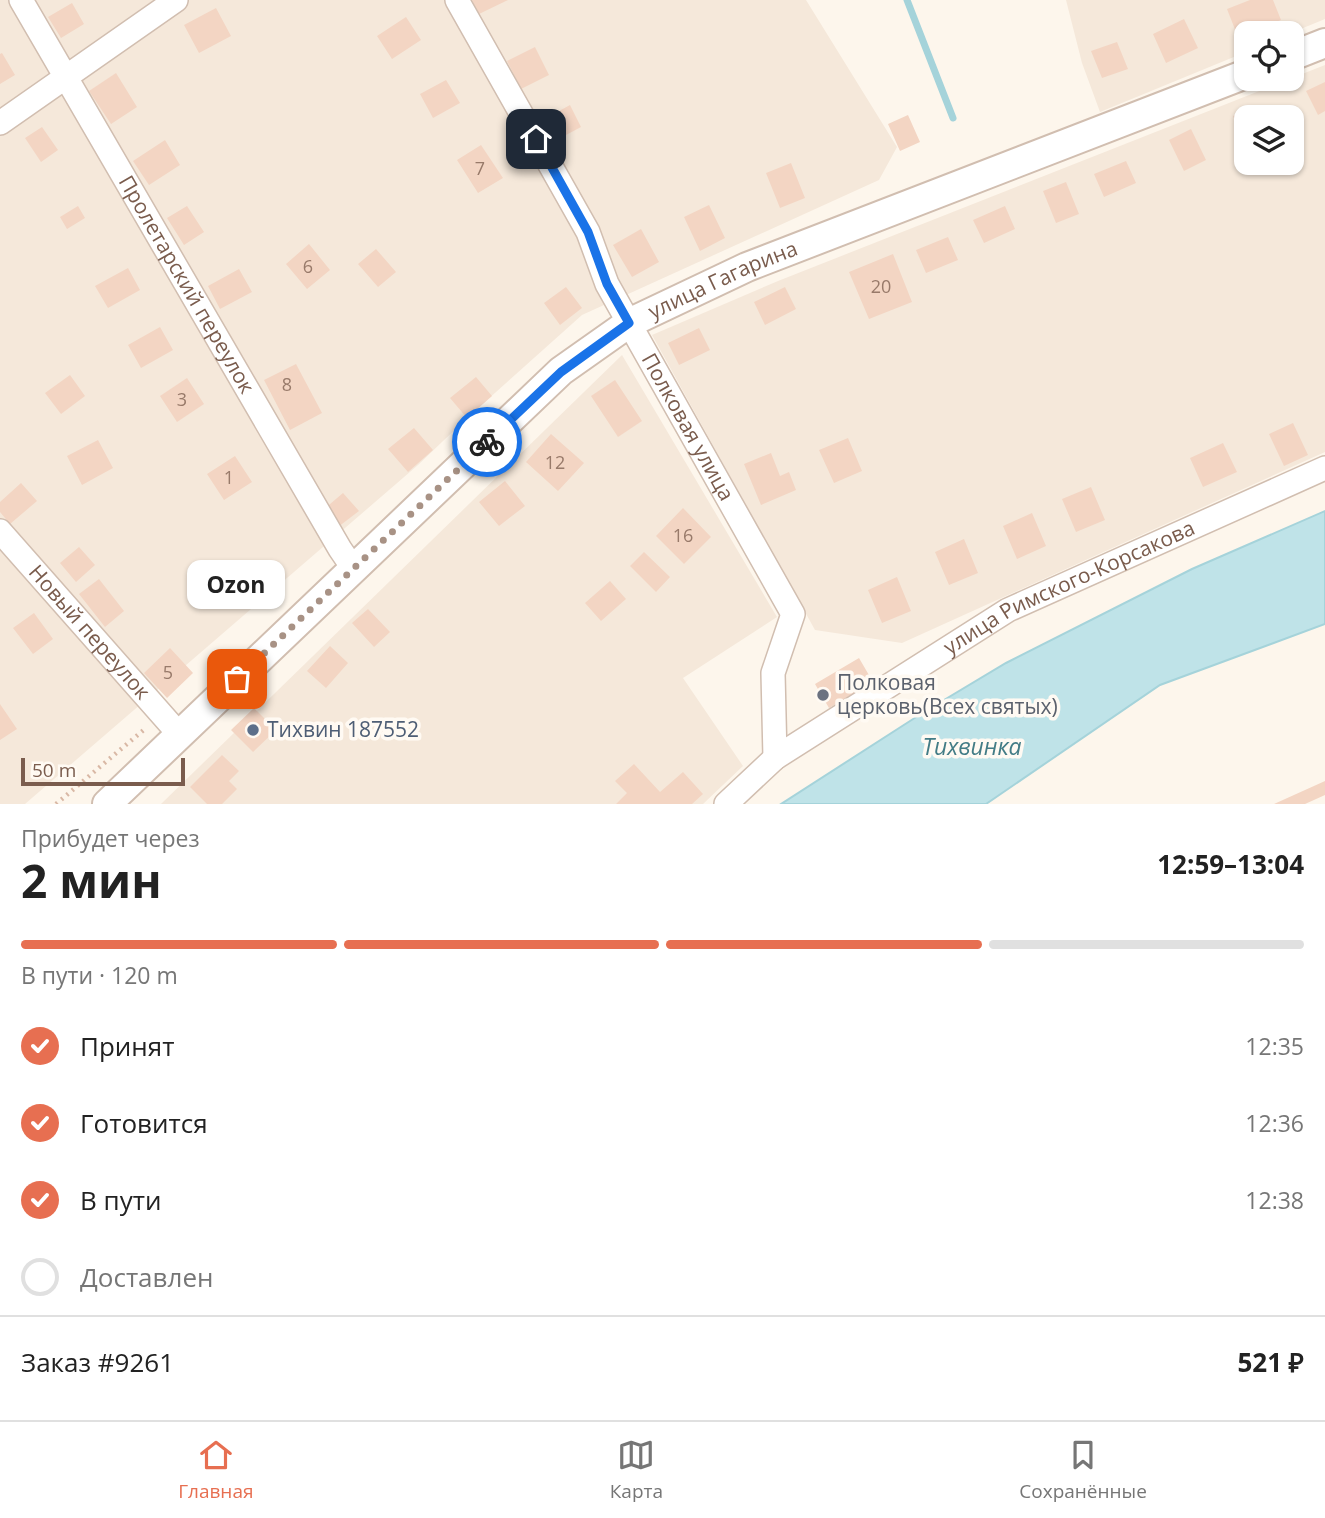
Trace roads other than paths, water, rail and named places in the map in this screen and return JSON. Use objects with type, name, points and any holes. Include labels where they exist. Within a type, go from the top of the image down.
[{"type":"street","name":"Пролетарский переулок","points":[[21,0],[353,568]]},
{"type":"street","points":[[0,123],[176,0]]},
{"type":"street","name":"Полковая улица","points":[[457,0],[588,232],[607,284],[793,614],[773,673],[775,758]]},
{"type":"street","points":[[1304,51],[1325,43]]},
{"type":"street","name":"улица Гагарина","points":[[107,804],[171,724],[353,568],[561,372],[629,323],[747,267],[1234,79]]},
{"type":"street","name":"улица Римского-Корсакова","points":[[726,804],[775,758],[1008,610],[1325,468]]},
{"type":"street","name":"Новый переулок","points":[[0,531],[171,724]]},
{"type":"water","name":"Тихвинка","points":[[1325,511],[1325,624],[1160,685],[986,804],[781,804],[1006,663],[1192,569]]},
{"type":"waterway","points":[[907,0],[953,118]]},
{"type":"place","name":"Ozon","points":[[237,679]]},
{"type":"place","name":"Полковая церковь(Всех святых)","points":[[823,695]]},
{"type":"place","name":"Тихвин 187552","points":[[253,730]]}]
